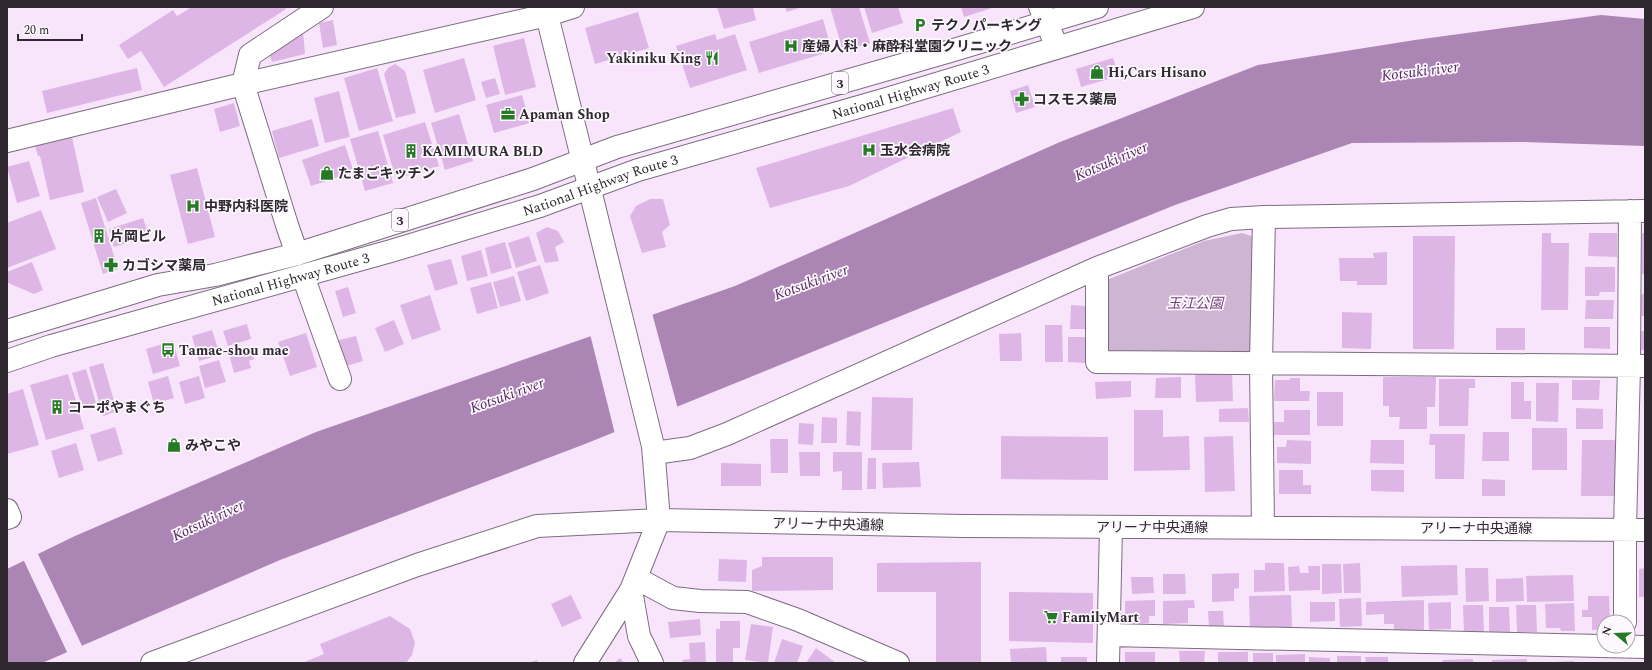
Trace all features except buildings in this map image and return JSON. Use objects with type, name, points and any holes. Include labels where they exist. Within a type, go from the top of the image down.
[{"type":"main road","points":[[297,254],[243,84],[250,55],[322,7]]},
{"type":"main road","points":[[7,141],[546,11],[573,7]]},
{"type":"main road","name":"National Highway Route 3","points":[[7,331],[158,285],[215,275],[297,254],[533,179],[631,143],[1044,15],[1097,7]]},
{"type":"main road","name":"National Highway Route 3","points":[[8,358],[391,251],[540,206],[638,170],[882,100],[1194,7]]},
{"type":"main road","points":[[546,11],[584,160],[654,450],[659,520],[634,584],[585,663]]},
{"type":"main road","points":[[1044,15],[1057,47]]},
{"type":"main road","points":[[654,450],[690,448],[727,434],[1097,268],[1207,226],[1231,219],[1264,216],[1637,211],[1635,529],[1626,614]]},
{"type":"main road","points":[[1263,527],[1261,363],[1264,216]]},
{"type":"main road","points":[[1097,268],[1097,362],[1637,366]]},
{"type":"main road","points":[[303,276],[340,379]]},
{"type":"main road","points":[[7,510],[10,517],[7,518]]},
{"type":"main road","name":"アリーナ中央通線","points":[[152,663],[416,565],[537,526],[659,520],[956,526],[1635,529]]},
{"type":"main road","points":[[1108,663],[1111,527]]},
{"type":"main road","points":[[634,584],[639,636],[652,663]]},
{"type":"main road","points":[[634,584],[673,598],[700,601],[747,602],[798,620],[898,663]]},
{"type":"main road","points":[[1109,635],[1596,645]]},
{"type":"green space","name":"玉江公園","points":[[1242,233],[1254,237],[1252,349],[1244,357],[1111,357],[1102,348],[1104,281],[1204,241]]},
{"type":"water","name":"Kotsuki river","points":[[1601,15],[1645,19],[1645,146],[1524,142],[1352,143],[1175,205],[585,444],[280,560],[42,663],[7,663],[7,569],[75,536],[316,432],[735,286],[1060,142],[1258,65],[1415,40]]},
{"type":"pier","points":[[652,313],[678,409],[615,434],[590,334]]},
{"type":"pier","points":[[37,552],[83,648],[68,654],[23,559]]},
{"type":"place","name":"テクノパーキング","points":[[920,25]]},
{"type":"place","name":"産婦人科・麻酔科堂園クリニック","points":[[791,46]]},
{"type":"place","name":"Yakiniku King","points":[[712,58]]},
{"type":"place","name":"Hi,Cars Hisano","points":[[1097,72]]},
{"type":"place","name":"コスモス薬局","points":[[1022,99]]},
{"type":"place","name":"Apaman Shop","points":[[508,114]]},
{"type":"place","name":"玉水会病院","points":[[869,150]]},
{"type":"place","name":"KAMIMURA BLD","points":[[411,151]]},
{"type":"place","name":"たまごキッチン","points":[[327,173]]},
{"type":"place","name":"中野内科医院","points":[[193,206]]},
{"type":"place","name":"片岡ビル","points":[[99,236]]},
{"type":"place","name":"カゴシマ薬局","points":[[111,265]]},
{"type":"place","name":"Tamae-shou mae","points":[[168,350]]},
{"type":"place","name":"コーポやまぐち","points":[[57,407]]},
{"type":"place","name":"みやこや","points":[[174,445]]},
{"type":"place","name":"FamilyMart","points":[[1051,617]]}]
